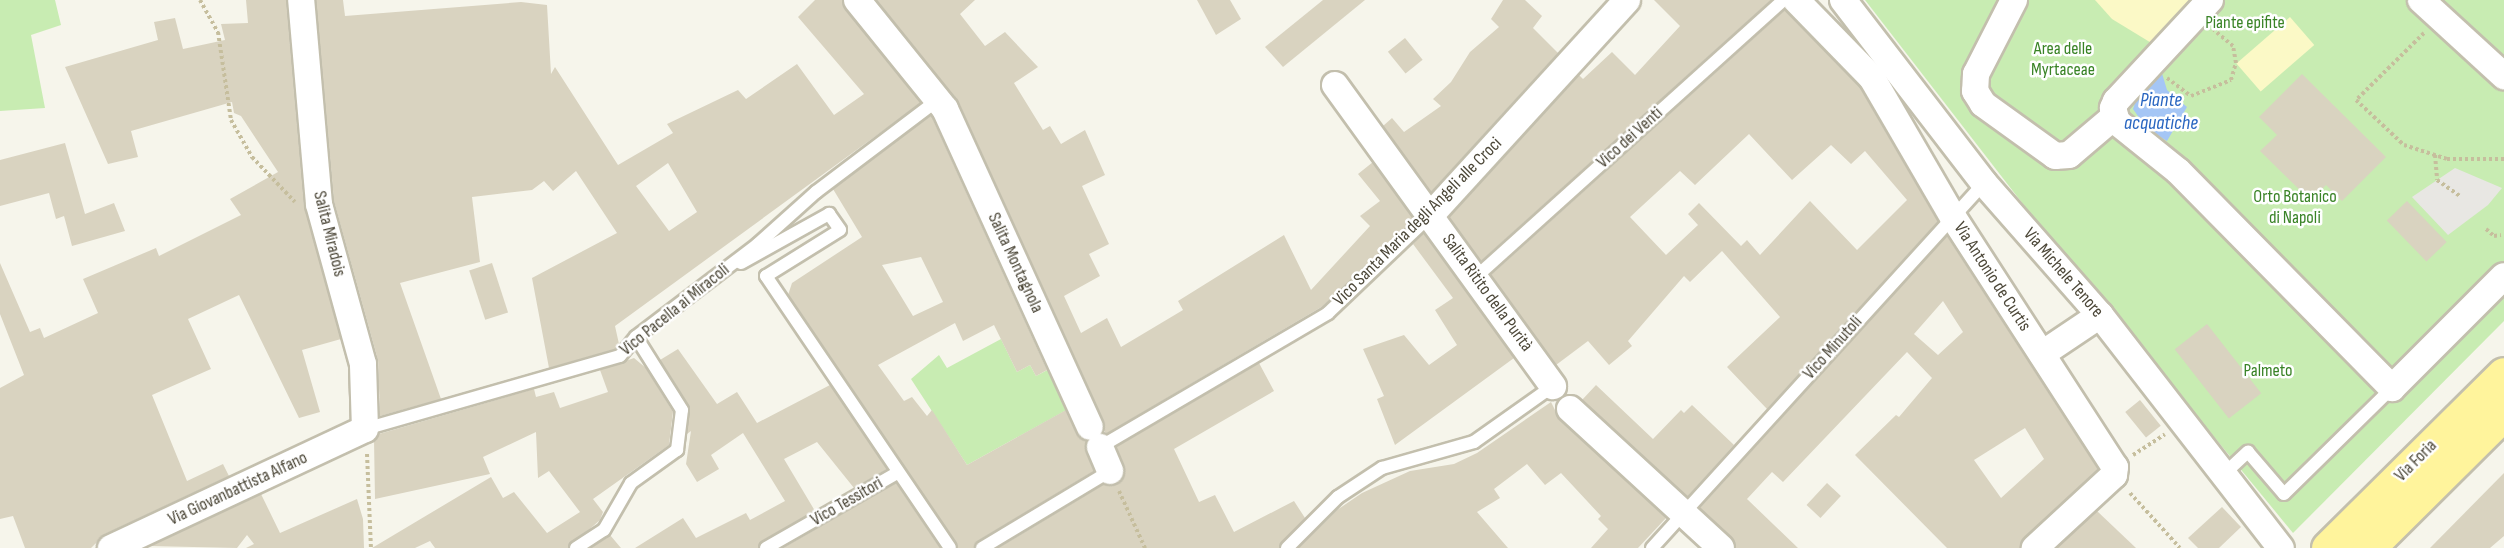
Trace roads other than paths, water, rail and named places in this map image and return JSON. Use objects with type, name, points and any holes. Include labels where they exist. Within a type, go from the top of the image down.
[{"type":"main road","name":"Via Foria","points":[[2328,548],[2504,374]]},
{"type":"main road","name":"Via Foria","points":[[2368,548],[2504,413]]},
{"type":"street","name":"Salita Miradois","points":[[301,0],[319,204],[363,364],[365,429]]},
{"type":"street","name":"Salita Montagnola","points":[[857,0],[939,99],[1110,471]]},
{"type":"street","name":"Vico Santa Maria degli Angeli alle Croci","points":[[1430,216],[1628,0]]},
{"type":"street","name":"Via Antonio de Curtis","points":[[1796,0],[1881,70],[1953,217],[2115,471],[2035,548]]},
{"type":"street","name":"Via Michele Tenore","points":[[1843,0],[1881,70],[2100,315],[2281,548]]},
{"type":"street","points":[[2014,0],[1976,74],[1974,91],[1983,104],[2055,156],[2068,155],[2115,116]]},
{"type":"street","points":[[2421,0],[2504,76]]},
{"type":"street","points":[[2203,8],[2116,101],[2117,122],[2178,171],[2392,388],[2504,276]]},
{"type":"street","name":"Salita Ritito della Purità","points":[[1335,85],[1430,216],[1477,276],[1553,386]]},
{"type":"street","points":[[2042,354],[2100,315]]},
{"type":"street","points":[[1570,409],[1721,548]]},
{"type":"street","name":"Via Giovanbattista Alfano","points":[[111,548],[365,429]]},
{"type":"lane","name":"Vico dei Venti","points":[[1477,276],[1784,0]]},
{"type":"lane","name":"Vico Pacella ai Miracoli","points":[[365,429],[620,356],[636,337],[723,272],[816,192],[939,99]]},
{"type":"lane","name":"Vico Minutoli","points":[[1652,548],[1984,183]]},
{"type":"lane","points":[[723,272],[829,214],[840,230],[766,276],[897,473],[950,548]]},
{"type":"lane","name":"Vico Santa Maria degli Angeli alle Croci","points":[[1095,437],[1328,313],[1430,216]]},
{"type":"lane","points":[[576,548],[604,530],[631,483],[677,450],[682,410],[636,337]]},
{"type":"lane","points":[[1287,548],[1338,497],[1382,468],[1474,442],[1553,386]]},
{"type":"lane","points":[[2224,474],[2248,452],[2284,494],[2392,388]]},
{"type":"lane","points":[[982,548],[1110,471]]},
{"type":"lane","name":"Vico Tessitori","points":[[766,548],[897,473]]},
{"type":"water","name":"Piante acquatiche","points":[[2161,70],[2167,90],[2187,107],[2167,141],[2147,129],[2133,109],[2138,94]]},
{"type":"park label","name":"Piante epifite","points":[[2245,23]]},
{"type":"park label","name":"Area delle Myrtaceae","points":[[2063,60]]},
{"type":"park label","name":"Orto Botanico di Napoli","points":[[2295,208]]},
{"type":"park label","name":"Palmeto","points":[[2268,371]]}]
